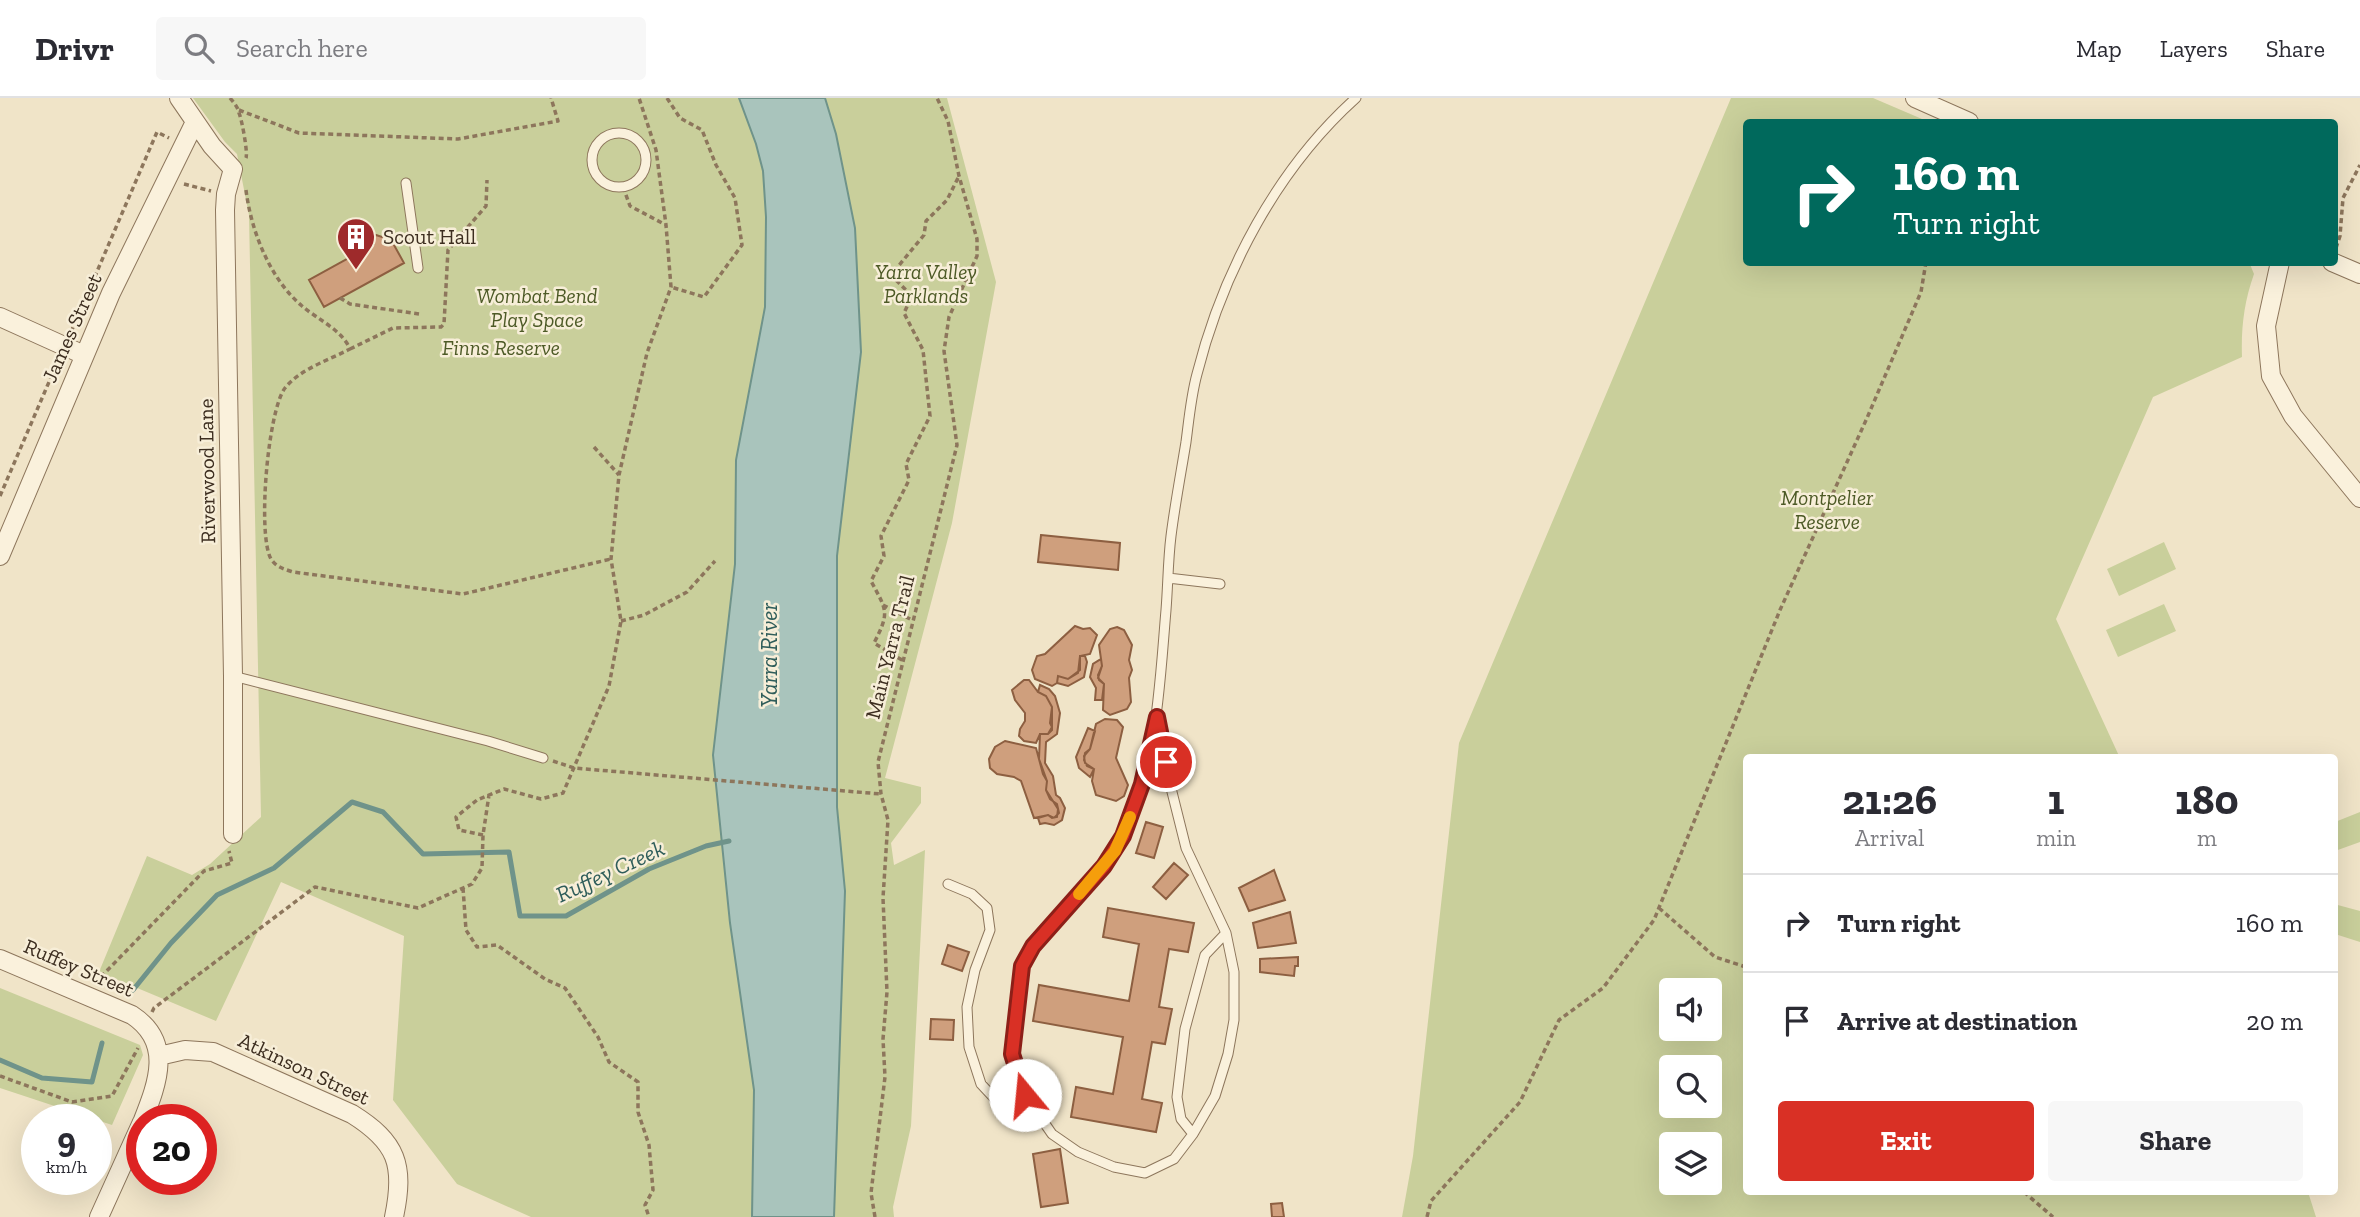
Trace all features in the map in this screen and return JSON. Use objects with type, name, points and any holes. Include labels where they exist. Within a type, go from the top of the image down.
[{"type":"street","points":[[179,98],[195,122]]},
{"type":"street","points":[[1915,98],[1962,119]]},
{"type":"street","name":"James Street","points":[[0,556],[84,355],[167,175],[195,122]]},
{"type":"street","name":"Riverwood Lane","points":[[195,122],[233,169],[226,194],[233,834]]},
{"type":"street","points":[[2338,265],[2360,274]]},
{"type":"street","points":[[2279,266],[2266,326],[2271,376],[2293,416],[2360,498]]},
{"type":"street","points":[[0,317],[84,355]]},
{"type":"street","name":"Ruffey Street","points":[[0,959],[132,1015],[147,1027],[154,1038],[159,1056]]},
{"type":"street","name":"Atkinson Street","points":[[159,1056],[185,1050],[214,1052],[352,1114],[371,1126],[386,1140],[396,1157],[400,1177],[394,1217]]},
{"type":"street","points":[[148,1104],[157,1080],[159,1056]]},
{"type":"street","points":[[99,1217],[126,1157]]},
{"type":"lane","points":[[1157,717],[1186,848],[1226,933],[1234,972],[1231,1038],[1215,1096],[1194,1134],[1174,1159],[1145,1173],[1114,1167],[1078,1152],[1052,1134],[1025,1095],[1012,1054],[1022,966],[1033,946],[1104,866],[1123,836],[1142,784],[1157,717],[1171,537],[1196,375],[1222,296],[1258,222],[1294,167],[1336,117],[1356,98]]},
{"type":"lane","points":[[615,133],[635,138],[646,156],[641,176],[623,187],[609,186],[603,182],[592,164],[597,144],[615,133]]},
{"type":"lane","points":[[405,183],[418,268]]},
{"type":"lane","points":[[1168,578],[1220,584]]},
{"type":"lane","points":[[233,676],[488,741],[543,758]]},
{"type":"lane","points":[[948,884],[972,894],[987,908],[990,930],[975,970],[967,1007],[969,1047],[981,1084],[1008,1113],[1042,1119]]},
{"type":"lane","points":[[1194,1134],[1181,1119],[1177,1097],[1182,1052],[1194,992],[1205,955],[1226,933]]},
{"type":"path","points":[[230,98],[239,110],[299,133],[458,139],[558,121],[551,98]]},
{"type":"path","points":[[483,835],[459,830],[456,817],[477,800],[504,789],[541,799],[563,793],[609,686],[621,621],[611,559],[619,475],[647,353],[671,287],[656,150],[639,98]]},
{"type":"path","points":[[667,98],[680,118],[702,130],[716,165],[735,198],[742,245],[704,297],[671,287]]},
{"type":"path","name":"Main Yarra Trail","points":[[875,1217],[871,1193],[885,1077],[883,1039],[887,992],[883,898],[888,820],[881,794],[878,762],[957,445],[944,351],[945,337],[949,317],[977,256],[977,239],[959,176],[948,121],[937,98]]},
{"type":"path","points":[[0,496],[157,132],[183,144]]},
{"type":"path","points":[[2338,242],[2343,198],[2360,165]]},
{"type":"path","points":[[167,175],[194,188],[247,198]]},
{"type":"path","points":[[902,660],[874,643],[885,621],[883,605],[871,581],[884,556],[881,536],[909,480],[906,464],[930,416],[923,351],[904,313],[912,296],[891,275],[924,235],[926,221],[947,200],[959,176]]},
{"type":"path","points":[[487,180],[486,206],[448,250],[444,324],[441,327],[393,328],[299,376],[281,396],[272,435],[264,502],[265,537],[269,555],[274,564],[293,572],[463,594],[611,559]]},
{"type":"path","points":[[623,187],[630,206],[666,225]]},
{"type":"path","points":[[250,212],[273,271],[289,294],[342,336],[350,349]]},
{"type":"path","points":[[1427,1217],[1431,1201],[1520,1101],[1559,1020],[1603,989],[1654,920],[1780,610],[1921,292],[1925,266]]},
{"type":"path","points":[[340,298],[350,304],[419,314]]},
{"type":"path","points":[[594,447],[619,475]]},
{"type":"path","points":[[621,621],[644,615],[687,592],[715,561]]},
{"type":"path","points":[[883,605],[912,620]]},
{"type":"path","points":[[543,758],[574,768],[881,794]]},
{"type":"path","points":[[0,1076],[72,1102],[112,1096],[154,1008],[315,887],[418,908],[472,884],[482,868],[483,835],[489,794]]},
{"type":"path","points":[[87,996],[100,975],[204,870],[232,863]]},
{"type":"path","points":[[463,888],[466,930],[477,947],[497,945],[545,979],[565,988],[598,1037],[610,1062],[638,1082],[638,1112],[649,1145],[653,1190],[645,1205],[649,1217]]},
{"type":"path","points":[[1659,908],[1716,957],[1743,966]]},
{"type":"path","points":[[2027,1195],[2053,1217]]},
{"type":"green space","name":"Finns Reserve","points":[[193,98],[739,98],[763,171],[766,217],[765,307],[736,460],[735,564],[713,755],[730,923],[754,1090],[752,1217],[531,1217],[457,1184],[393,1100],[404,936],[281,882],[216,1021],[99,972],[147,856],[192,875],[210,864],[261,817],[249,215],[237,154]]},
{"type":"green space","name":"Yarra Valley Parklands","points":[[825,98],[947,98],[996,282],[952,523],[885,778],[921,787],[921,803],[891,843],[894,865],[925,850],[911,1126],[893,1207],[894,1217],[834,1217],[845,891],[837,807],[837,556],[861,352],[855,228],[836,134]]},
{"type":"green space","name":"Montpelier Reserve","points":[[1731,98],[1873,98],[1922,119],[1743,119],[1743,266],[2251,266],[2254,274],[2244,315],[2242,357],[2153,397],[2056,619],[2118,754],[1743,754],[1743,1195],[2309,1195],[2316,1217],[1402,1217],[1413,1156],[1459,743]]},
{"type":"green space","points":[[2164,542],[2176,569],[2119,596],[2107,569]]},
{"type":"green space","points":[[2164,604],[2176,631],[2118,657],[2106,630]]},
{"type":"green space","points":[[2360,812],[2360,842],[2338,850],[2338,821]]},
{"type":"green space","points":[[2338,905],[2360,911],[2360,942],[2338,935]]},
{"type":"green space","points":[[0,988],[140,1045],[143,1055],[112,1125],[112,1104],[48,1104],[0,1088]]},
{"type":"water","name":"Yarra River","points":[[739,98],[825,98],[836,134],[855,228],[861,352],[837,556],[837,807],[845,891],[834,1217],[752,1217],[754,1090],[730,923],[713,755],[735,564],[736,460],[765,307],[766,217],[763,171]]},
{"type":"building","name":"Scout Hall","points":[[376,235],[385,238],[389,236],[404,263],[324,307],[309,280],[374,244]]},
{"type":"building","points":[[1041,535],[1120,543],[1118,570],[1038,562]]},
{"type":"building","points":[[1075,626],[1090,628],[1097,635],[1090,654],[1080,656],[1080,670],[1068,679],[1058,676],[1057,683],[1052,686],[1035,679],[1032,670],[1037,656],[1045,654]]},
{"type":"building","points":[[1117,627],[1124,630],[1132,645],[1129,660],[1132,670],[1129,678],[1131,702],[1127,709],[1110,715],[1103,710],[1104,684],[1098,678],[1102,666],[1099,645],[1110,629]]},
{"type":"building","points":[[1080,656],[1085,656],[1087,662],[1084,677],[1068,686],[1057,683],[1058,676],[1068,679],[1078,673]]},
{"type":"building","points":[[1101,659],[1102,666],[1098,675],[1104,684],[1102,700],[1095,700],[1096,688],[1090,677],[1093,664]]},
{"type":"building","points":[[1024,680],[1029,680],[1038,692],[1046,696],[1052,707],[1052,730],[1048,734],[1040,734],[1036,743],[1024,741],[1019,736],[1025,713],[1015,700],[1012,690]]},
{"type":"building","points":[[1040,685],[1055,696],[1060,713],[1057,734],[1046,742],[1045,763],[1053,776],[1056,795],[1065,808],[1062,820],[1054,825],[1040,824],[1038,818],[1048,815],[1054,818],[1059,813],[1057,804],[1050,799],[1046,790],[1047,781],[1039,759],[1040,734],[1048,734],[1052,727],[1052,707],[1046,696],[1038,692]]},
{"type":"building","points":[[1105,719],[1117,720],[1123,727],[1116,758],[1128,785],[1124,796],[1116,801],[1096,795],[1092,781],[1094,769],[1087,766],[1084,760],[1085,753],[1090,749],[1096,724]]},
{"type":"building","points":[[1088,728],[1095,731],[1090,749],[1084,756],[1085,763],[1094,769],[1090,777],[1079,768],[1076,757]]},
{"type":"building","points":[[1005,741],[1036,748],[1047,781],[1046,790],[1058,809],[1057,817],[1048,815],[1034,818],[1021,781],[997,774],[990,768],[989,759],[995,747]]},
{"type":"building","points":[[1146,822],[1163,827],[1154,858],[1136,853]]},
{"type":"building","points":[[1174,863],[1188,875],[1166,899],[1153,887]]},
{"type":"building","points":[[1274,870],[1285,900],[1249,911],[1239,888]]},
{"type":"building","points":[[1108,908],[1194,923],[1188,952],[1169,949],[1159,1007],[1172,1009],[1165,1044],[1152,1042],[1142,1099],[1162,1103],[1156,1132],[1071,1117],[1076,1087],[1113,1094],[1123,1037],[1033,1021],[1039,985],[1129,1001],[1139,944],[1103,937]]},
{"type":"building","points":[[1290,912],[1296,943],[1258,948],[1253,923]]},
{"type":"building","points":[[948,945],[969,952],[962,971],[942,964]]},
{"type":"building","points":[[1298,957],[1294,976],[1260,972],[1260,959]]},
{"type":"building","points":[[931,1019],[954,1020],[953,1040],[930,1039]]},
{"type":"building","points":[[1060,1149],[1068,1203],[1041,1207],[1033,1154]]},
{"type":"building","points":[[1282,1203],[1284,1217],[1272,1217],[1271,1204]]},
{"type":"waterway","name":"Ruffey Creek","points":[[133,990],[171,943],[217,895],[274,868],[352,802],[383,812],[423,854],[509,852],[520,916],[566,916],[649,869],[706,846],[729,841]]},
{"type":"waterway","name":"Ruffey Creek","points":[[0,1060],[42,1078],[92,1082],[102,1043]]},
{"type":"slow traffic","points":[[1079,894],[1115,851],[1130,817]]},
{"type":"place","name":"Scout Hall","points":[[356,271]]},
{"type":"route","points":[[1025,1095],[1012,1054],[1022,966],[1033,946],[1115,851],[1142,784],[1157,717],[1166,762]]},
{"type":"park label","name":"Wombat Bend Play Space","points":[[537,308]]}]
